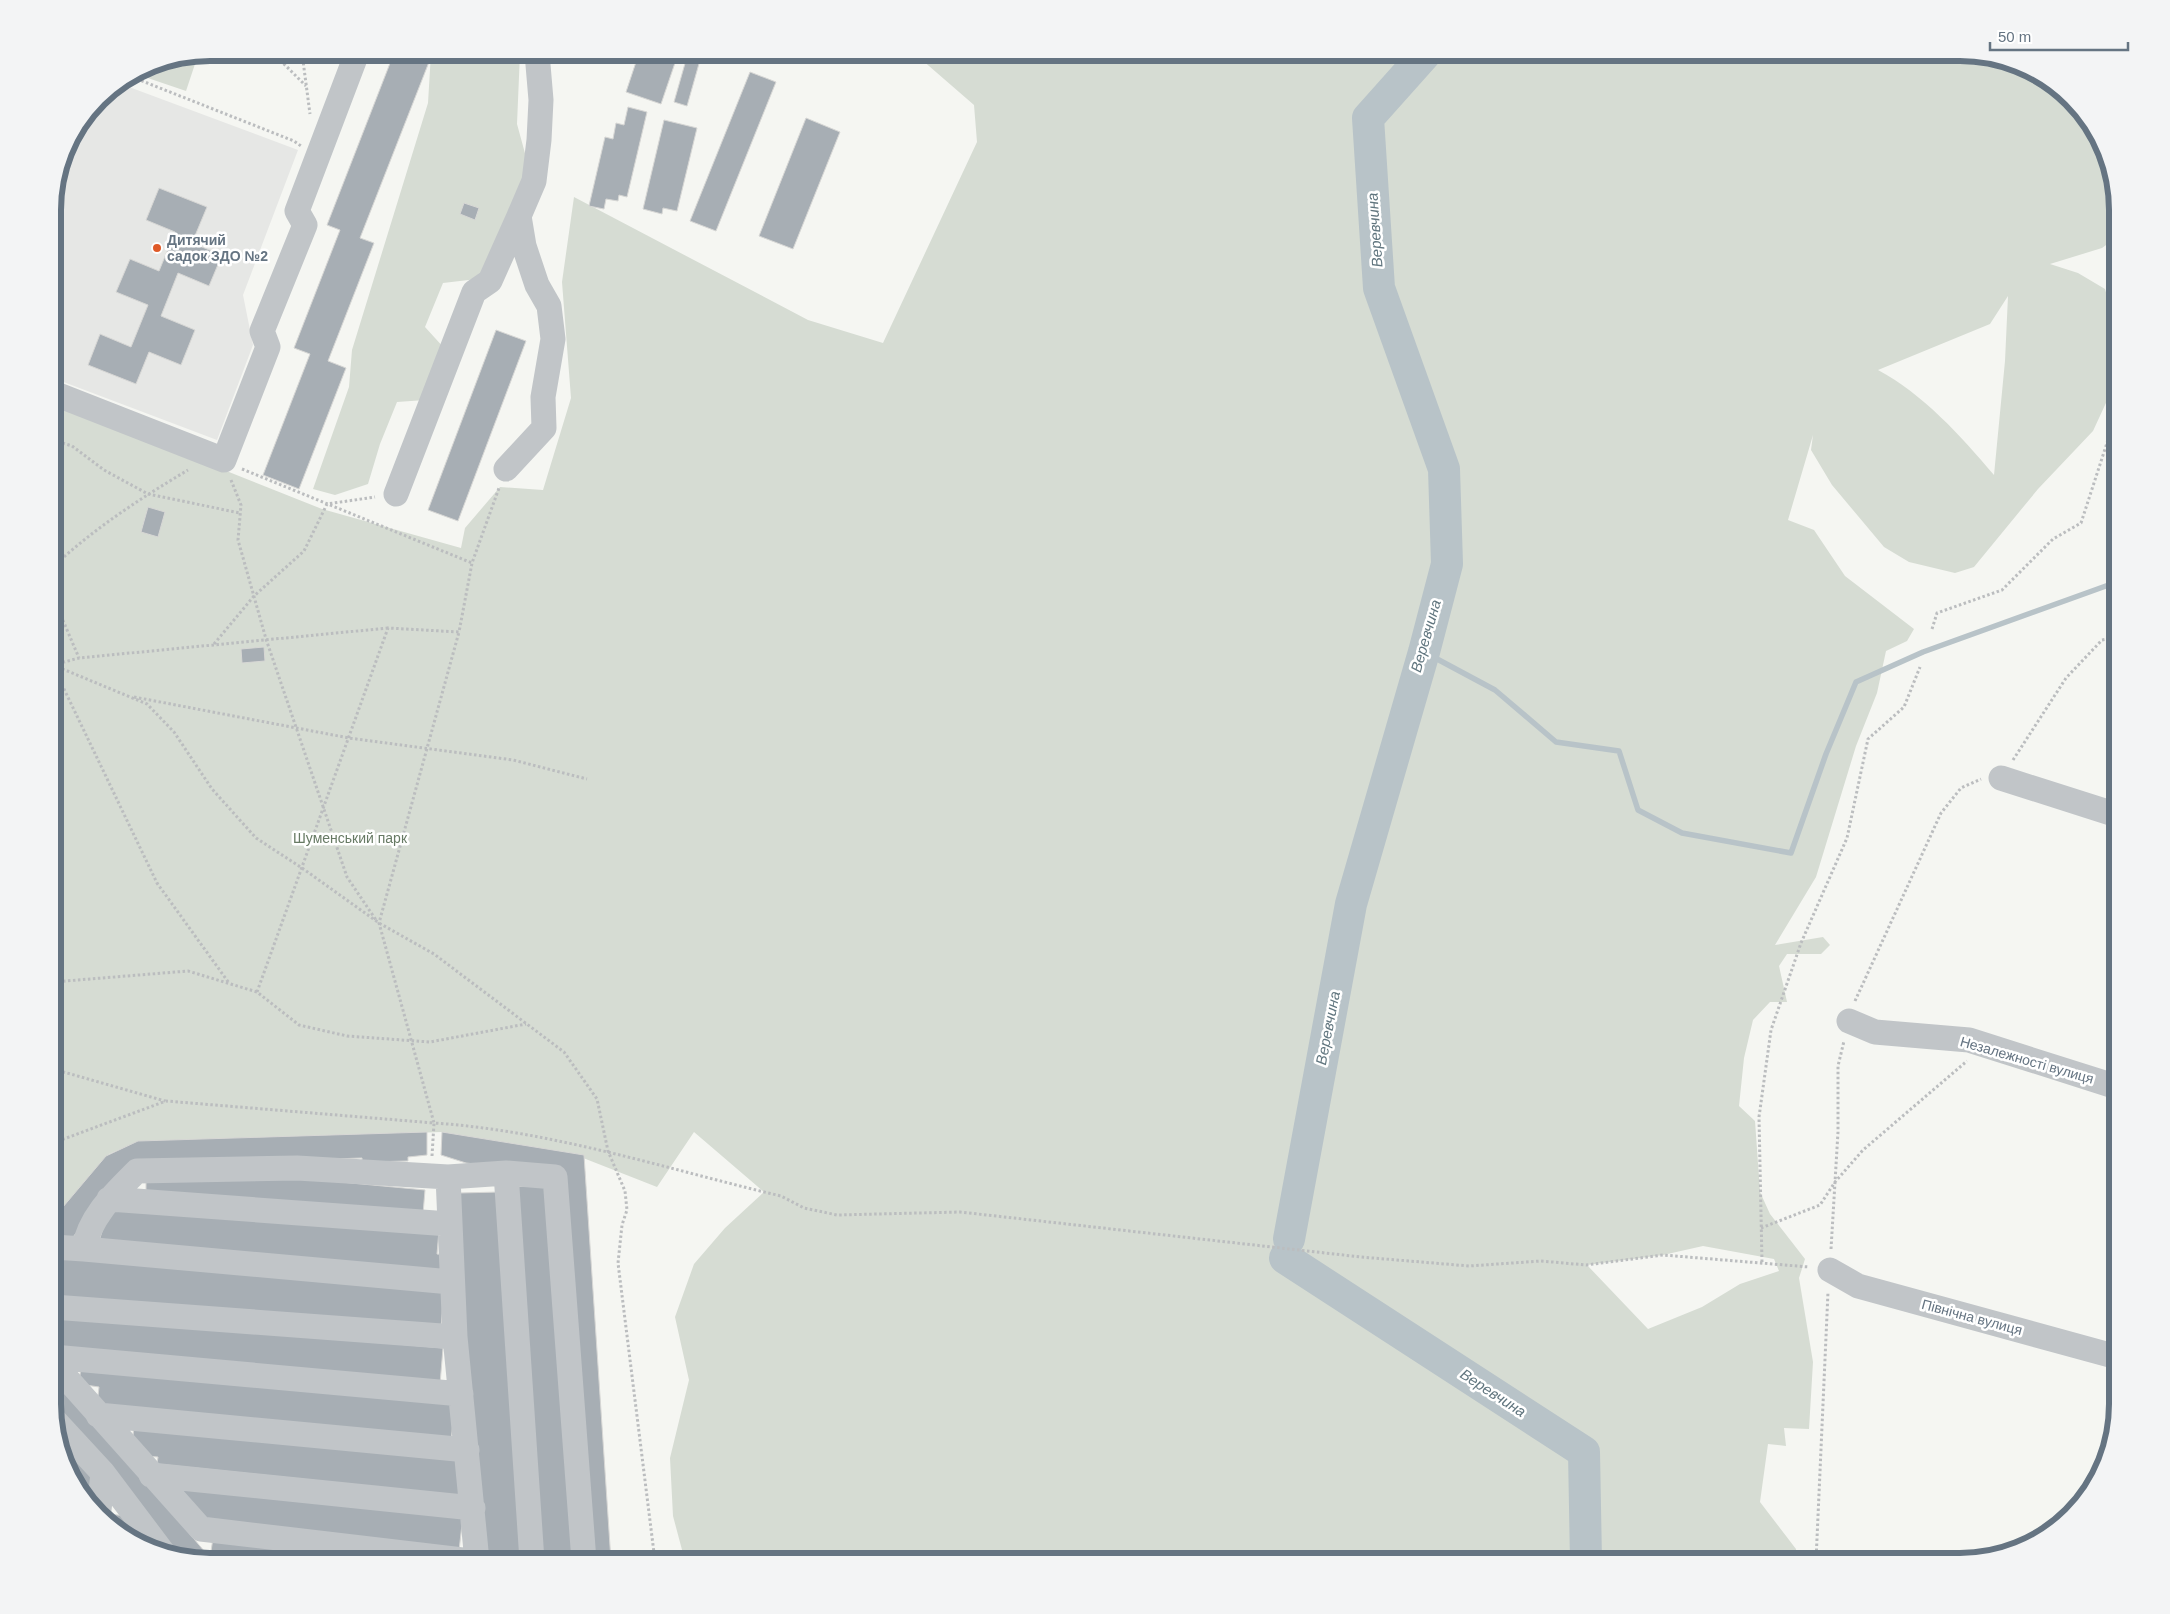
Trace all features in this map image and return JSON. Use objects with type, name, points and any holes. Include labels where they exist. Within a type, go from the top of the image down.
[{"type":"street","points":[[62,397],[217,458],[268,347],[262,331],[305,225],[297,210],[354,61]]},
{"type":"street","points":[[396,494],[474,292],[490,281],[534,181],[541,100],[539,61]]},
{"type":"street","points":[[506,469],[544,428],[543,397],[553,339],[549,306],[538,285],[524,246],[519,216]]},
{"type":"street","points":[[2001,778],[2109,812]]},
{"type":"street","name":"Незалежності вулиця","points":[[1848,1020],[1875,1032],[1969,1040],[2109,1084]]},
{"type":"street","points":[[84,1249],[86,1237],[109,1199],[137,1171],[297,1168],[440,1176],[506,1173],[556,1177],[583,1553]]},
{"type":"street","points":[[506,1173],[531,1553]]},
{"type":"street","points":[[440,1176],[449,1224],[455,1337],[476,1553]]},
{"type":"street","points":[[109,1199],[449,1224]]},
{"type":"street","points":[[62,1248],[451,1282]]},
{"type":"street","name":"Північна вулиця","points":[[1830,1270],[1858,1286],[2109,1356]]},
{"type":"street","points":[[62,1308],[455,1337]]},
{"type":"street","points":[[62,1358],[461,1394]]},
{"type":"street","points":[[62,1373],[201,1529],[397,1553]]},
{"type":"street","points":[[98,1415],[467,1450]]},
{"type":"street","points":[[64,1431],[103,1473],[155,1542]]},
{"type":"street","points":[[100,1504],[103,1473]]},
{"type":"street","points":[[151,1475],[473,1508]]},
{"type":"path","points":[[282,61],[307,87]]},
{"type":"path","points":[[303,61],[312,123]]},
{"type":"path","points":[[140,79],[294,141],[316,159]]},
{"type":"path","points":[[1932,629],[1938,613],[2002,590],[2053,539],[2081,523],[2109,439]]},
{"type":"path","points":[[62,443],[72,446],[104,470],[148,494],[240,513]]},
{"type":"path","points":[[62,558],[148,494],[217,458]]},
{"type":"path","points":[[217,458],[472,563]]},
{"type":"path","points":[[217,458],[241,506],[238,540],[266,639],[298,728],[347,877],[379,923],[434,1123],[440,1176]]},
{"type":"path","points":[[379,923],[459,632],[472,563],[506,469]]},
{"type":"path","points":[[327,504],[396,494]]},
{"type":"path","points":[[214,644],[254,596],[304,552],[327,504]]},
{"type":"path","points":[[62,618],[79,658]]},
{"type":"path","points":[[62,663],[79,658],[388,628],[459,632]]},
{"type":"path","points":[[257,992],[388,628]]},
{"type":"path","points":[[1816,1553],[1838,1132],[1838,1066],[1848,1020],[1861,987],[1940,813],[1961,788],[1983,778],[2001,778],[2066,678],[2102,640],[2109,639]]},
{"type":"path","points":[[1762,1262],[1759,1117],[1771,1030],[1801,943],[1847,838],[1868,739],[1904,706],[1920,667]]},
{"type":"path","points":[[62,669],[147,704],[174,732],[212,789],[256,838],[379,923],[434,954],[564,1052],[597,1099],[608,1151],[625,1191],[627,1210],[622,1225],[618,1263],[654,1553]]},
{"type":"path","points":[[62,684],[157,883],[230,984]]},
{"type":"path","points":[[129,696],[348,738],[513,760],[587,778]]},
{"type":"path","points":[[62,981],[188,971],[257,992],[299,1025],[347,1036],[430,1042],[527,1024]]},
{"type":"path","points":[[1761,1228],[1820,1205],[1835,1182],[1863,1150],[1984,1045]]},
{"type":"path","points":[[62,1072],[166,1101],[473,1126],[608,1151],[781,1196],[804,1208],[837,1216],[960,1212],[1361,1257],[1469,1266],[1541,1261],[1586,1265],[1663,1255],[1762,1262],[1830,1270]]},
{"type":"path","points":[[62,1140],[166,1101]]},
{"type":"shaded area","name":"Дитячий садок ЗДО №2","points":[[128,87],[298,150],[243,295],[253,345],[217,440],[62,381],[62,201],[66,172],[81,136],[92,120],[112,98]]},
{"type":"green space","points":[[431,61],[520,61],[517,124],[529,168],[498,250],[477,279],[443,283],[425,327],[445,349],[425,400],[397,402],[380,444],[368,484],[335,495],[313,489],[349,387],[352,350],[428,103]]},
{"type":"green space","name":"Шуменський парк","points":[[923,61],[1960,61],[1998,66],[2034,81],[2058,98],[2084,128],[2101,162],[2106,181],[2109,210],[2109,243],[2102,248],[2050,264],[2078,273],[2105,289],[2109,302],[2109,396],[2093,431],[2038,489],[1974,567],[1955,573],[1909,562],[1884,547],[1832,485],[1811,450],[1813,435],[1788,520],[1814,530],[1845,576],[1914,629],[1907,641],[1886,651],[1877,693],[1856,746],[1816,877],[1775,945],[1823,937],[1830,945],[1821,954],[1787,954],[1779,966],[1787,1002],[1770,1002],[1753,1020],[1744,1058],[1739,1106],[1755,1121],[1760,1192],[1770,1214],[1805,1259],[1799,1278],[1813,1362],[1809,1429],[1784,1428],[1786,1446],[1768,1444],[1760,1502],[1796,1549],[1796,1553],[683,1553],[673,1516],[670,1458],[689,1380],[675,1317],[694,1264],[725,1228],[764,1192],[694,1132],[657,1187],[573,1154],[442,1132],[137,1142],[109,1154],[62,1208],[62,406],[322,509],[461,548],[465,528],[500,487],[543,490],[571,398],[562,282],[574,197],[808,320],[883,343],[977,142],[974,105]],"holes":[[[2008,296],[2005,361],[1994,475],[1955,431],[1926,403],[1878,370],[1990,324]],[[1703,1246],[1774,1259],[1779,1271],[1740,1284],[1702,1307],[1648,1329],[1587,1265],[1663,1255]]]},
{"type":"green space","points":[[195,63],[186,91],[145,77],[172,66]]},
{"type":"building","points":[[391,61],[429,62],[360,238],[374,243],[328,361],[346,368],[299,489],[263,475],[310,354],[294,348],[340,230],[327,225]]},
{"type":"building","points":[[636,61],[676,61],[661,104],[626,92]]},
{"type":"building","points":[[686,61],[700,61],[687,106],[674,102]]},
{"type":"building","points":[[750,72],[776,82],[716,231],[690,221]]},
{"type":"building","points":[[628,107],[647,112],[627,197],[619,195],[618,201],[606,199],[604,209],[589,206],[605,137],[613,139],[616,123],[624,125]]},
{"type":"building","points":[[806,118],[840,132],[793,249],[759,236]]},
{"type":"building","points":[[664,120],[697,128],[677,211],[663,208],[662,214],[643,209]]},
{"type":"building","points":[[159,188],[207,207],[192,243],[222,255],[209,286],[178,273],[161,316],[195,330],[181,365],[149,352],[136,384],[88,365],[100,334],[131,347],[148,305],[116,292],[130,259],[159,271],[175,232],[146,220]]},
{"type":"building","points":[[464,203],[479,208],[475,220],[460,214]]},
{"type":"building","points":[[496,330],[526,341],[458,521],[428,510]]},
{"type":"building","points":[[148,507],[165,512],[158,537],[141,532]]},
{"type":"building","points":[[264,647],[265,661],[242,663],[241,649]]},
{"type":"building","points":[[427,1132],[427,1155],[408,1157],[408,1161],[362,1162],[362,1158],[128,1166],[70,1241],[62,1240],[62,1208],[106,1156],[138,1141]]},
{"type":"building","points":[[442,1132],[584,1155],[610,1553],[590,1553],[563,1174],[466,1163],[441,1155]]},
{"type":"building","points":[[146,1175],[288,1177],[425,1190],[423,1214],[146,1196]]},
{"type":"building","points":[[552,1184],[576,1553],[538,1553],[514,1187]]},
{"type":"building","points":[[500,1192],[524,1553],[484,1553],[464,1328],[459,1193]]},
{"type":"building","points":[[111,1203],[439,1230],[437,1254],[445,1255],[443,1270],[99,1241]]},
{"type":"building","points":[[62,1258],[444,1288],[441,1328],[62,1299]]},
{"type":"building","points":[[62,1315],[443,1348],[440,1384],[62,1351]]},
{"type":"building","points":[[81,1366],[455,1404],[451,1441],[97,1405],[99,1387],[79,1384]]},
{"type":"building","points":[[62,1382],[205,1553],[172,1548],[63,1421]]},
{"type":"building","points":[[134,1424],[462,1460],[463,1496],[157,1464],[158,1457],[146,1456],[132,1448]]},
{"type":"building","points":[[68,1448],[71,1448],[93,1474],[91,1492],[81,1478]]},
{"type":"building","points":[[183,1484],[463,1515],[459,1551],[204,1523],[181,1500]]},
{"type":"building","points":[[111,1514],[126,1516],[137,1533]]},
{"type":"building","points":[[213,1538],[333,1553],[211,1553]]},
{"type":"waterway","name":"Веревчина","points":[[1289,1239],[1351,904],[1424,652],[1447,564],[1444,469],[1379,288],[1368,118],[1419,61]]},
{"type":"waterway","points":[[1424,652],[1495,690],[1556,742],[1619,751],[1638,810],[1682,833],[1791,853],[1826,754],[1856,682],[1923,652],[2109,585]]},
{"type":"waterway","name":"Веревчина","points":[[1285,1258],[1584,1452],[1586,1553]]},
{"type":"place","name":"Дитячий садок ЗДО №2","points":[[157,248]]}]
